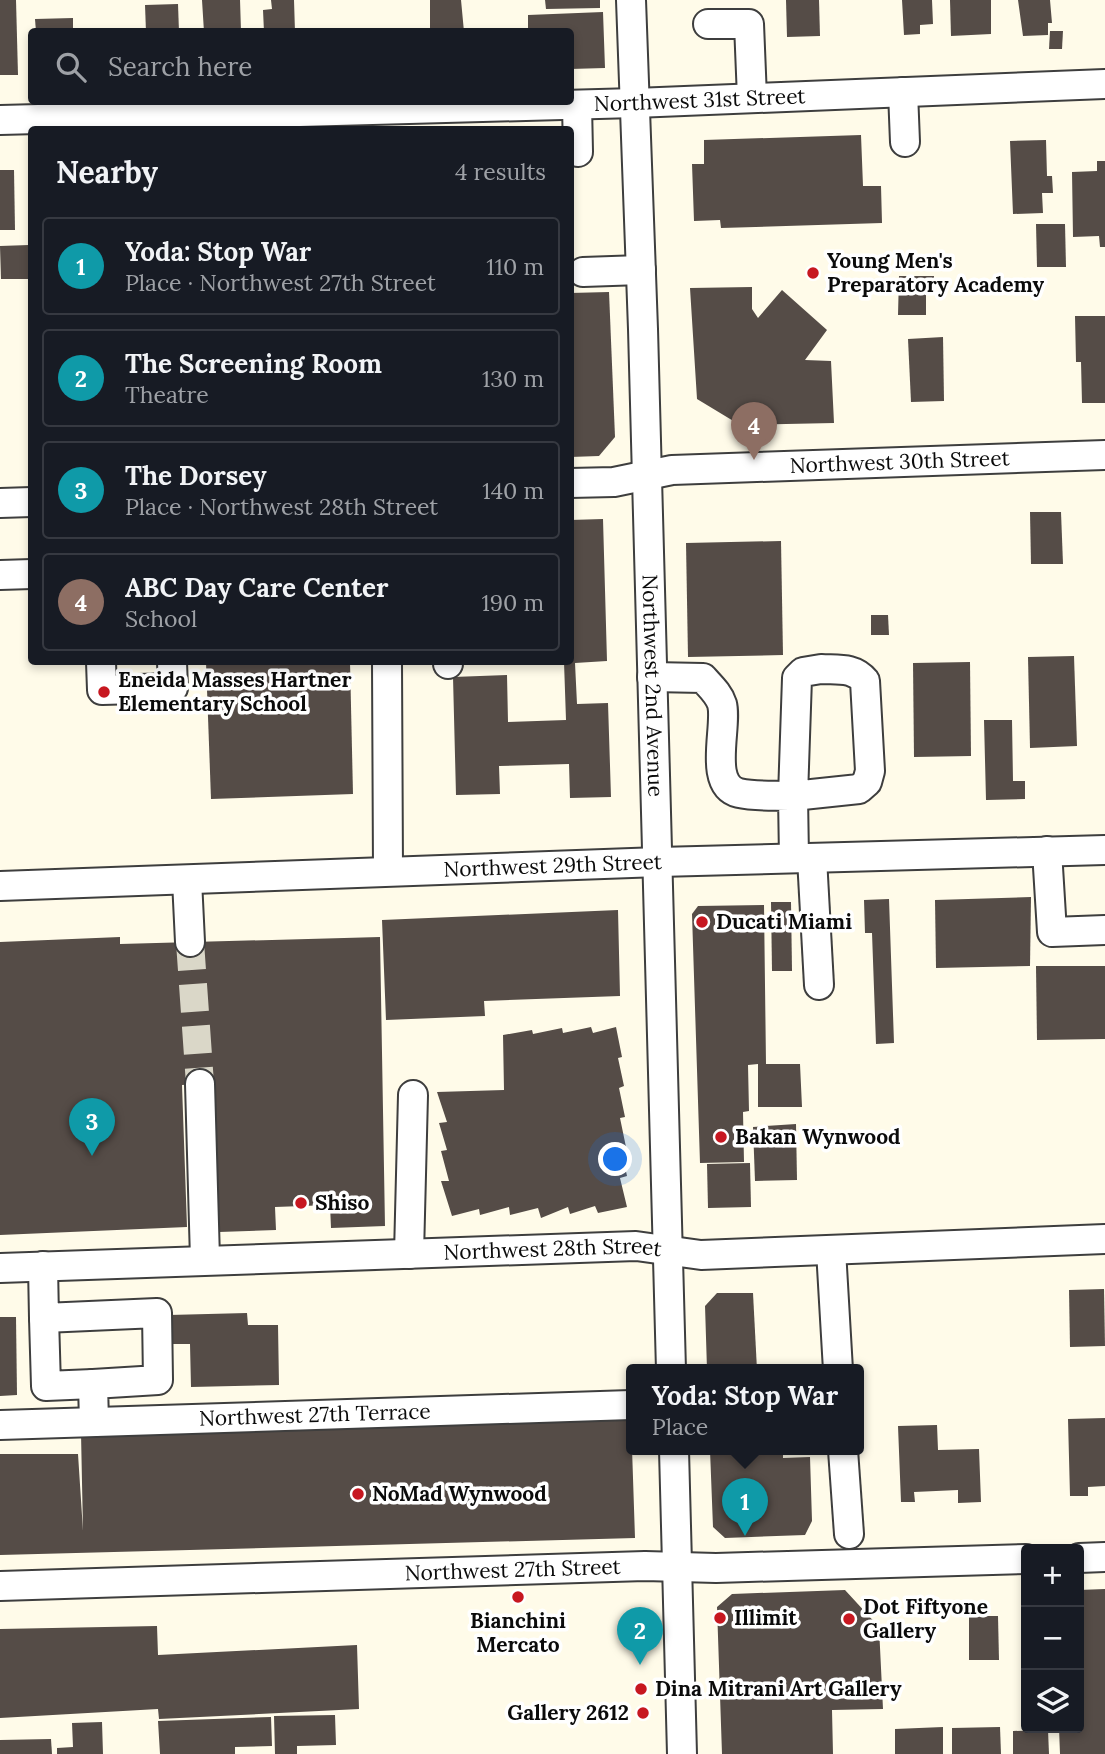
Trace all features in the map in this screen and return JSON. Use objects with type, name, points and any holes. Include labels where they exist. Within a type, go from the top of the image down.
[{"type":"street","name":"Northwest 2nd Avenue","points":[[631,0],[659,862],[666,1251],[671,1364]]},
{"type":"street","points":[[708,24],[749,24],[751,98]]},
{"type":"street","name":"Northwest 31st Street","points":[[0,120],[466,119],[576,105],[1105,84]]},
{"type":"street","points":[[903,92],[905,142]]},
{"type":"street","points":[[576,105],[578,152]]},
{"type":"street","points":[[583,272],[641,270]]},
{"type":"street","name":"Northwest 30th Street","points":[[574,483],[614,482],[673,471],[1105,455]]},
{"type":"street","points":[[0,503],[28,502]]},
{"type":"street","points":[[0,575],[28,574]]},
{"type":"street","points":[[101,665],[102,690],[173,688],[172,665]]},
{"type":"street","points":[[387,665],[388,871]]},
{"type":"street","points":[[652,677],[703,678],[715,691],[722,704],[721,772],[728,785],[737,793],[793,796],[859,789],[867,782],[870,771],[865,681],[859,673],[821,669],[803,672],[797,678],[793,796],[819,985]]},
{"type":"street","name":"Northwest 29th Street","points":[[0,886],[659,862],[1105,850]]},
{"type":"street","points":[[1046,851],[1052,932],[1105,930]]},
{"type":"street","points":[[187,880],[190,942]]},
{"type":"street","points":[[200,1084],[205,1259]]},
{"type":"street","points":[[409,1254],[413,1095]]},
{"type":"street","name":"Northwest 28th Street","points":[[0,1268],[636,1246],[701,1255],[1105,1239]]},
{"type":"street","points":[[831,1250],[838,1364]]},
{"type":"street","points":[[43,1266],[44,1318],[46,1385],[158,1380],[156,1313],[44,1318]]},
{"type":"street","points":[[93,1384],[94,1422]]},
{"type":"street","name":"Northwest 27th Terrace","points":[[0,1425],[626,1405]]},
{"type":"street","points":[[674,1455],[682,1754]]},
{"type":"street","points":[[843,1455],[849,1534]]},
{"type":"street","points":[[1084,1558],[1105,1557]]},
{"type":"street","name":"Northwest 27th Street","points":[[0,1586],[645,1566],[677,1568],[1021,1559]]},
{"type":"building","points":[[0,0],[16,0],[18,75],[0,75]]},
{"type":"building","points":[[202,0],[240,0],[241,28],[204,28]]},
{"type":"building","points":[[271,0],[294,0],[295,28],[264,28],[263,10],[272,9]]},
{"type":"building","points":[[430,0],[461,0],[464,28],[430,28]]},
{"type":"building","points":[[545,0],[600,0],[600,8],[546,9]]},
{"type":"building","points":[[786,0],[819,0],[820,36],[787,37]]},
{"type":"building","points":[[902,0],[932,0],[933,24],[920,25],[920,34],[904,35]]},
{"type":"building","points":[[950,0],[991,0],[991,34],[951,36]]},
{"type":"building","points":[[1018,0],[1050,0],[1052,23],[1048,23],[1048,35],[1023,36]]},
{"type":"building","points":[[178,4],[179,28],[146,28],[145,5]]},
{"type":"building","points":[[603,12],[605,68],[574,69],[574,28],[528,28],[528,15]]},
{"type":"building","points":[[73,18],[73,28],[36,28],[35,19]]},
{"type":"building","points":[[1050,31],[1063,31],[1062,49],[1049,49]]},
{"type":"building","points":[[861,135],[863,186],[881,186],[882,223],[721,228],[720,220],[694,221],[692,164],[704,164],[704,140]]},
{"type":"building","points":[[1046,140],[1047,176],[1052,176],[1053,193],[1042,193],[1043,213],[1013,214],[1010,141]]},
{"type":"building","points":[[1097,161],[1105,161],[1105,247],[1100,247],[1099,236],[1073,237],[1072,172],[1097,171]]},
{"type":"building","points":[[0,170],[14,170],[15,230],[0,230]]},
{"type":"building","points":[[1036,224],[1065,224],[1066,267],[1037,267]]},
{"type":"building","points":[[28,245],[28,279],[1,279],[0,246]]},
{"type":"building","points":[[899,276],[934,276],[934,290],[926,290],[926,315],[898,315]]},
{"type":"building","points":[[752,287],[752,309],[758,318],[782,290],[827,330],[805,360],[831,361],[834,423],[740,425],[697,399],[690,288]]},
{"type":"building","points":[[609,292],[615,437],[599,456],[574,457],[574,293]]},
{"type":"building","points":[[1075,316],[1105,316],[1105,403],[1082,403],[1081,362],[1076,362]]},
{"type":"building","points":[[943,337],[944,401],[911,402],[908,339]]},
{"type":"building","points":[[1030,512],[1061,512],[1063,564],[1031,564]]},
{"type":"building","points":[[603,519],[607,661],[575,663],[577,704],[608,703],[611,797],[570,798],[569,764],[499,766],[500,794],[456,795],[453,677],[507,675],[508,722],[566,720],[564,665],[574,665],[574,520]]},
{"type":"building","points":[[781,541],[783,655],[688,657],[686,543]]},
{"type":"building","points":[[871,615],[888,615],[889,635],[871,635]]},
{"type":"building","points":[[1074,656],[1077,746],[1030,748],[1028,657]]},
{"type":"building","points":[[970,662],[971,756],[914,757],[913,663]]},
{"type":"building","points":[[206,665],[350,665],[353,794],[211,799]]},
{"type":"building","points":[[984,720],[1012,720],[1013,781],[1025,781],[1025,799],[986,800]]},
{"type":"building","points":[[1031,897],[1030,966],[936,968],[935,900]]},
{"type":"building","points":[[889,899],[894,1043],[876,1044],[872,933],[865,933],[864,900]]},
{"type":"building","points":[[771,902],[791,902],[792,971],[772,971]]},
{"type":"building","points":[[764,905],[766,1064],[800,1064],[802,1107],[758,1107],[758,1064],[748,1065],[749,1111],[743,1112],[744,1162],[700,1163],[692,914],[698,906]]},
{"type":"building","points":[[618,910],[620,996],[484,1001],[485,1016],[386,1020],[382,920]]},
{"type":"building","points":[[120,937],[120,944],[380,937],[385,1226],[331,1228],[330,1205],[275,1207],[276,1230],[219,1232],[214,1083],[182,1085],[187,1227],[0,1235],[0,942]]},
{"type":"building","points":[[1036,966],[1105,966],[1105,1039],[1037,1040]]},
{"type":"building","points":[[591,1027],[593,1033],[616,1027],[622,1057],[618,1058],[624,1086],[619,1088],[625,1117],[620,1118],[626,1147],[621,1148],[627,1176],[620,1178],[627,1207],[598,1213],[595,1206],[570,1214],[568,1207],[541,1218],[538,1208],[510,1215],[509,1207],[480,1215],[479,1209],[452,1216],[441,1181],[449,1181],[441,1151],[447,1150],[439,1123],[447,1122],[437,1092],[504,1090],[503,1035],[532,1030],[533,1034],[562,1028],[563,1033]]},
{"type":"building","points":[[796,1124],[797,1180],[755,1181],[753,1127]]},
{"type":"building","points":[[750,1163],[751,1207],[708,1208],[707,1164]]},
{"type":"building","points":[[1104,1289],[1105,1346],[1070,1347],[1069,1290]]},
{"type":"building","points":[[717,1293],[753,1293],[757,1364],[707,1364],[705,1306]]},
{"type":"building","points":[[247,1313],[248,1325],[278,1325],[279,1385],[191,1387],[190,1344],[170,1344],[169,1315]]},
{"type":"building","points":[[0,1317],[16,1317],[17,1395],[0,1396]]},
{"type":"building","name":"NoMad Wynwood","points":[[626,1418],[626,1455],[632,1455],[635,1538],[0,1555],[0,1454],[78,1454],[83,1531],[81,1433]]},
{"type":"building","points":[[1105,1418],[1105,1486],[1088,1487],[1088,1496],[1070,1496],[1068,1419]]},
{"type":"building","points":[[937,1425],[938,1450],[979,1449],[981,1502],[958,1503],[958,1490],[914,1492],[915,1502],[901,1502],[898,1426]]},
{"type":"building","points":[[710,1455],[810,1457],[812,1521],[805,1535],[725,1538],[713,1527]]},
{"type":"building","points":[[1105,1589],[1105,1754],[1060,1754],[1059,1733],[1084,1733],[1084,1590]]},
{"type":"building","points":[[845,1590],[879,1627],[883,1709],[832,1710],[833,1754],[722,1754],[717,1607],[732,1594]]},
{"type":"building","points":[[969,1616],[998,1616],[999,1660],[969,1660]]},
{"type":"building","points":[[157,1626],[158,1655],[357,1645],[359,1709],[159,1719],[158,1709],[0,1718],[0,1629]]},
{"type":"building","points":[[335,1715],[336,1745],[297,1746],[297,1754],[275,1754],[274,1716]]},
{"type":"building","points":[[271,1717],[272,1746],[235,1747],[235,1754],[160,1754],[158,1721]]},
{"type":"building","points":[[102,1722],[103,1754],[57,1754],[57,1748],[73,1747],[72,1723]]},
{"type":"building","points":[[943,1727],[943,1754],[895,1754],[895,1729]]},
{"type":"building","points":[[1000,1727],[1001,1754],[952,1754],[952,1728]]},
{"type":"building","points":[[1013,1731],[1048,1733],[1049,1754],[1013,1754]]},
{"type":"building","points":[[51,1739],[52,1754],[0,1754],[0,1740]]},
{"type":"tunnel","points":[[190,942],[200,1084]]},
{"type":"place","name":"Young Men's Preparatory Academy","points":[[813,273]]},
{"type":"place","name":"ABC Day Care Center","points":[[754,460]]},
{"type":"place","name":"Eneida Masses Hartner Elementary School","points":[[104,692]]},
{"type":"place","name":"Ducati Miami","points":[[702,922]]},
{"type":"place","name":"Bakan Wynwood","points":[[721,1137]]},
{"type":"place","name":"The Dorsey","points":[[92,1156]]},
{"type":"place","name":"Shiso","points":[[301,1203]]},
{"type":"place","name":"NoMad Wynwood","points":[[358,1494]]},
{"type":"place","name":"Yoda: Stop War","points":[[745,1536]]},
{"type":"place","name":"Bianchini Mercato","points":[[518,1597]]},
{"type":"place","name":"Illimit","points":[[720,1618]]},
{"type":"place","name":"Dot Fiftyone Gallery","points":[[849,1619]]},
{"type":"place","name":"The Screening Room","points":[[640,1665]]},
{"type":"place","name":"Dina Mitrani Art Gallery","points":[[641,1689]]},
{"type":"place","name":"Gallery 2612","points":[[643,1713]]}]
